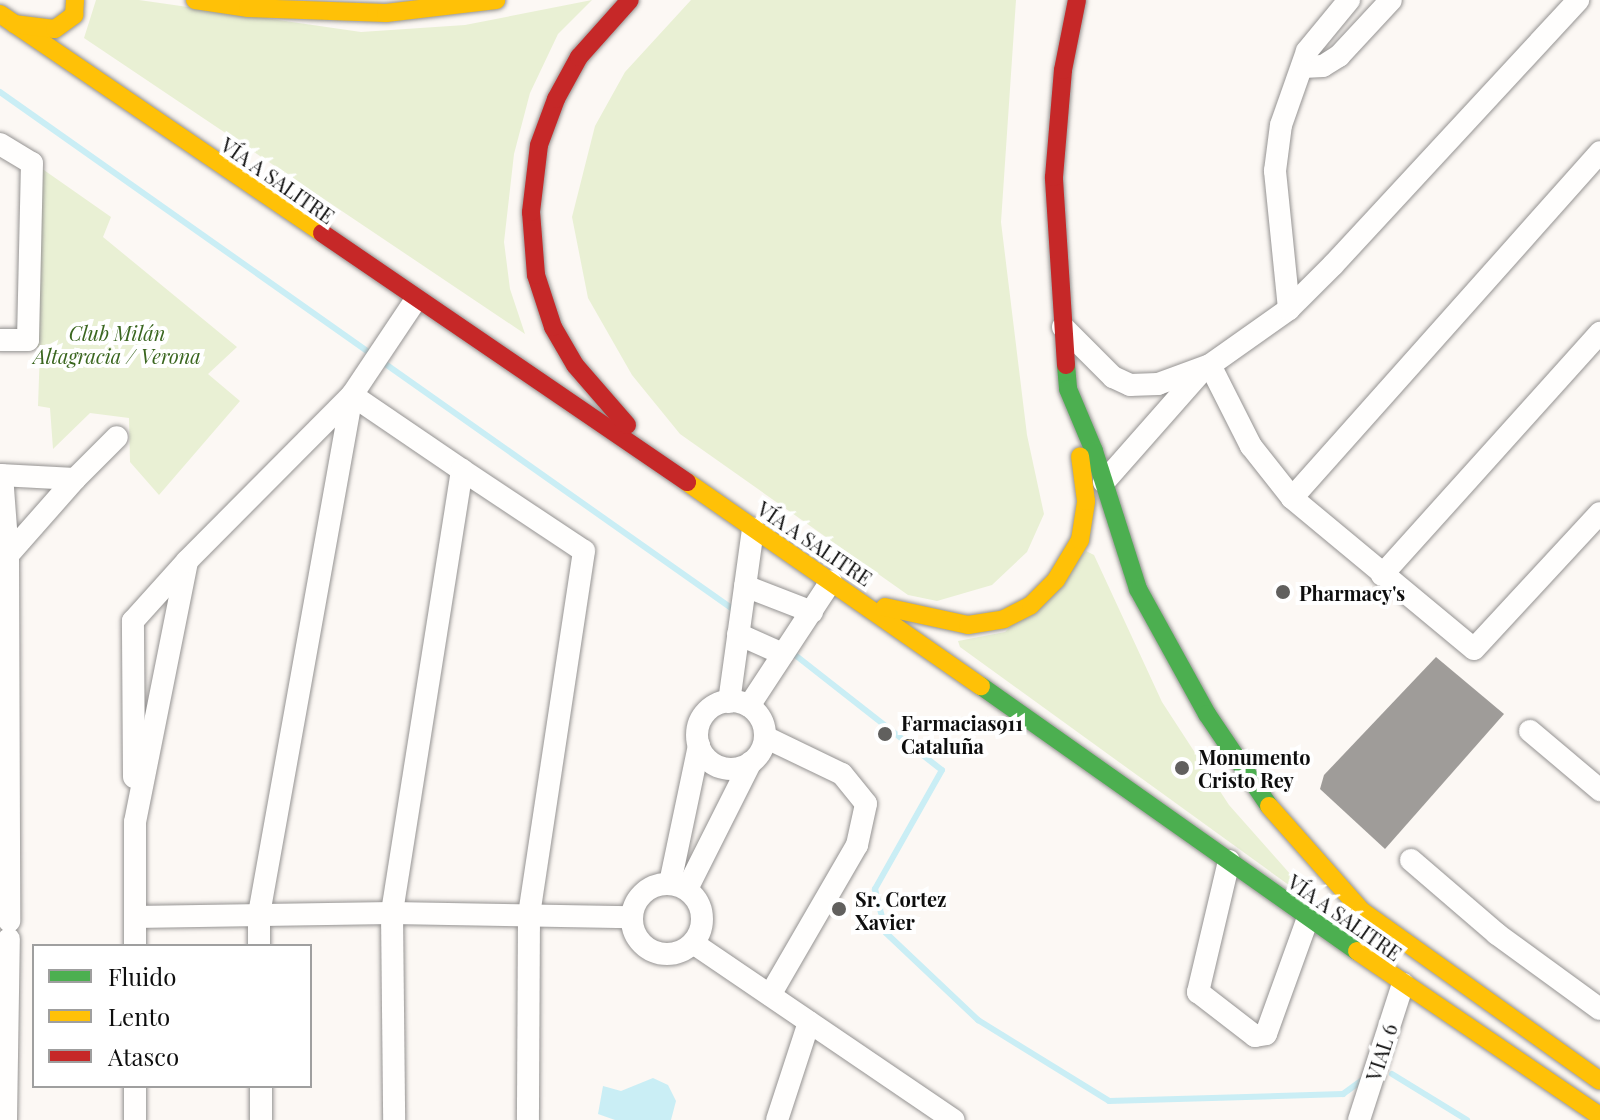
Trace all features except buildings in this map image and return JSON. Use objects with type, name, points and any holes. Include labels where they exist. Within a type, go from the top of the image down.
[{"type":"main road","points":[[7,19],[55,29],[74,15],[75,0]]},
{"type":"main road","points":[[195,0],[248,8],[386,13],[496,0]]},
{"type":"main road","points":[[630,0],[579,57],[546,122],[531,192],[533,254],[546,308],[575,365],[679,476]]},
{"type":"main road","points":[[1059,0],[1063,70]]},
{"type":"main road","points":[[1063,70],[1077,0]]},
{"type":"main road","name":"VÍA A SALITRE","points":[[7,19],[415,301],[858,599],[1308,918],[1600,1116]]},
{"type":"main road","name":"VÍA A SALITRE","points":[[1063,70],[1054,177],[1061,325],[1068,389],[1104,482],[1138,589],[1207,714],[1281,824],[1362,911],[1600,1081]]},
{"type":"main road","points":[[858,599],[968,625],[1017,614],[1043,595],[1072,556],[1085,515],[1086,488],[1068,389]]},
{"type":"street","points":[[1289,309],[1275,171],[1281,125],[1317,34],[1349,0]]},
{"type":"street","points":[[1303,67],[1323,66],[1339,56],[1391,0]]},
{"type":"street","points":[[1104,482],[1206,368],[1289,309],[1578,0]]},
{"type":"street","points":[[0,144],[32,163],[28,340],[0,340]]},
{"type":"street","points":[[1292,498],[1600,152]]},
{"type":"street","points":[[135,944],[133,621],[187,561],[352,395],[415,301]]},
{"type":"street","points":[[1061,325],[1106,371],[1130,385],[1146,387],[1206,368]]},
{"type":"street","points":[[1382,575],[1600,333]]},
{"type":"street","points":[[1206,368],[1251,446],[1292,498],[1474,649],[1600,513]]},
{"type":"street","points":[[352,395],[584,551],[529,914],[528,1120]]},
{"type":"street","points":[[259,944],[259,914],[352,395]]},
{"type":"street","points":[[8,555],[117,437]]},
{"type":"street","points":[[394,1120],[392,913],[462,470]]},
{"type":"street","points":[[4,1119],[3,997],[9,930],[3,869],[8,555],[1,475],[75,479]]},
{"type":"street","points":[[739,704],[738,634],[753,529]]},
{"type":"street","points":[[135,822],[187,561]]},
{"type":"street","points":[[678,886],[704,716],[739,704],[783,654],[831,581]]},
{"type":"street","points":[[745,586],[812,612]]},
{"type":"street","points":[[738,634],[783,654]]},
{"type":"street","points":[[678,886],[765,737],[761,720],[739,704]]},
{"type":"street","points":[[1530,731],[1600,790]]},
{"type":"street","points":[[765,737],[842,774],[866,804],[857,845],[770,995]]},
{"type":"street","points":[[699,745],[720,767],[751,762]]},
{"type":"street","points":[[1411,860],[1497,934],[1600,1009]]},
{"type":"street","points":[[1229,861],[1198,992],[1255,1036],[1266,1034],[1308,918]]},
{"type":"street","points":[[678,886],[703,914],[693,943],[672,954],[648,949],[633,930],[631,917],[648,888],[678,886]]},
{"type":"street","points":[[135,917],[392,913],[631,917]]},
{"type":"street","points":[[693,943],[809,1022],[920,1110],[953,1120]]},
{"type":"street","name":"VIAL 6","points":[[1359,1120],[1403,984]]},
{"type":"street","points":[[777,1120],[809,1022]]},
{"type":"street","points":[[135,1088],[135,1120]]},
{"type":"street","points":[[261,1088],[261,1120]]},
{"type":"green space","points":[[96,0],[139,0],[361,32],[465,25],[592,0],[558,34],[530,93],[514,154],[504,242],[510,289],[525,334],[84,38]]},
{"type":"green space","points":[[691,0],[1016,0],[1001,222],[1027,435],[1044,514],[1027,552],[992,585],[937,601],[908,595],[680,434],[632,375],[588,298],[572,217],[595,126],[625,72]]},
{"type":"green space","name":"Club Milán Altagracia / Verona","points":[[41,168],[111,217],[103,237],[237,347],[208,374],[240,401],[159,495],[130,462],[129,418],[90,413],[53,449],[50,408],[38,406],[40,349],[33,344]]},
{"type":"green space","points":[[1086,551],[1094,555],[1162,702],[1229,805],[1307,893],[1304,896],[960,647],[958,641],[1005,632]]},
{"type":"water","points":[[653,1078],[668,1085],[676,1101],[671,1120],[615,1120],[598,1114],[603,1086],[621,1091]]},
{"type":"waterway","points":[[0,92],[737,612]]},
{"type":"waterway","points":[[790,651],[942,770],[875,889],[886,933],[978,1020],[1109,1101],[1343,1094],[1364,1079]]},
{"type":"waterway","points":[[1392,1074],[1467,1120]]},
{"type":"traffic: fast","points":[[1066,365],[1068,389],[1094,451],[1138,589],[1207,714],[1269,806]]},
{"type":"traffic: fast","points":[[981,686],[1357,951]]},
{"type":"traffic: slow","points":[[14,24],[55,29],[74,15],[75,0]]},
{"type":"traffic: slow","points":[[195,0],[248,8],[386,13],[496,0]]},
{"type":"traffic: slow","points":[[0,14],[322,233]]},
{"type":"traffic: slow","points":[[885,607],[968,625],[1004,619],[1031,605],[1056,580],[1080,540],[1086,501],[1080,456]]},
{"type":"traffic: slow","points":[[687,482],[981,686]]},
{"type":"traffic: slow","points":[[1269,806],[1362,911],[1600,1081]]},
{"type":"traffic: slow","points":[[1357,951],[1600,1116]]},
{"type":"traffic: jam","points":[[627,425],[575,365],[553,327],[536,275],[531,212],[539,145],[556,99],[579,57],[630,0]]},
{"type":"traffic: jam","points":[[1066,365],[1054,177],[1063,70],[1077,0]]},
{"type":"traffic: jam","points":[[322,233],[687,482]]},
{"type":"place","name":"Pharmacy's","points":[[1283,592]]},
{"type":"place","name":"Farmacias911 Cataluña","points":[[885,734]]},
{"type":"place","name":"Monumento Cristo Rey","points":[[1182,768]]},
{"type":"place","name":"Sr. Cortez Xavier","points":[[839,909]]}]
